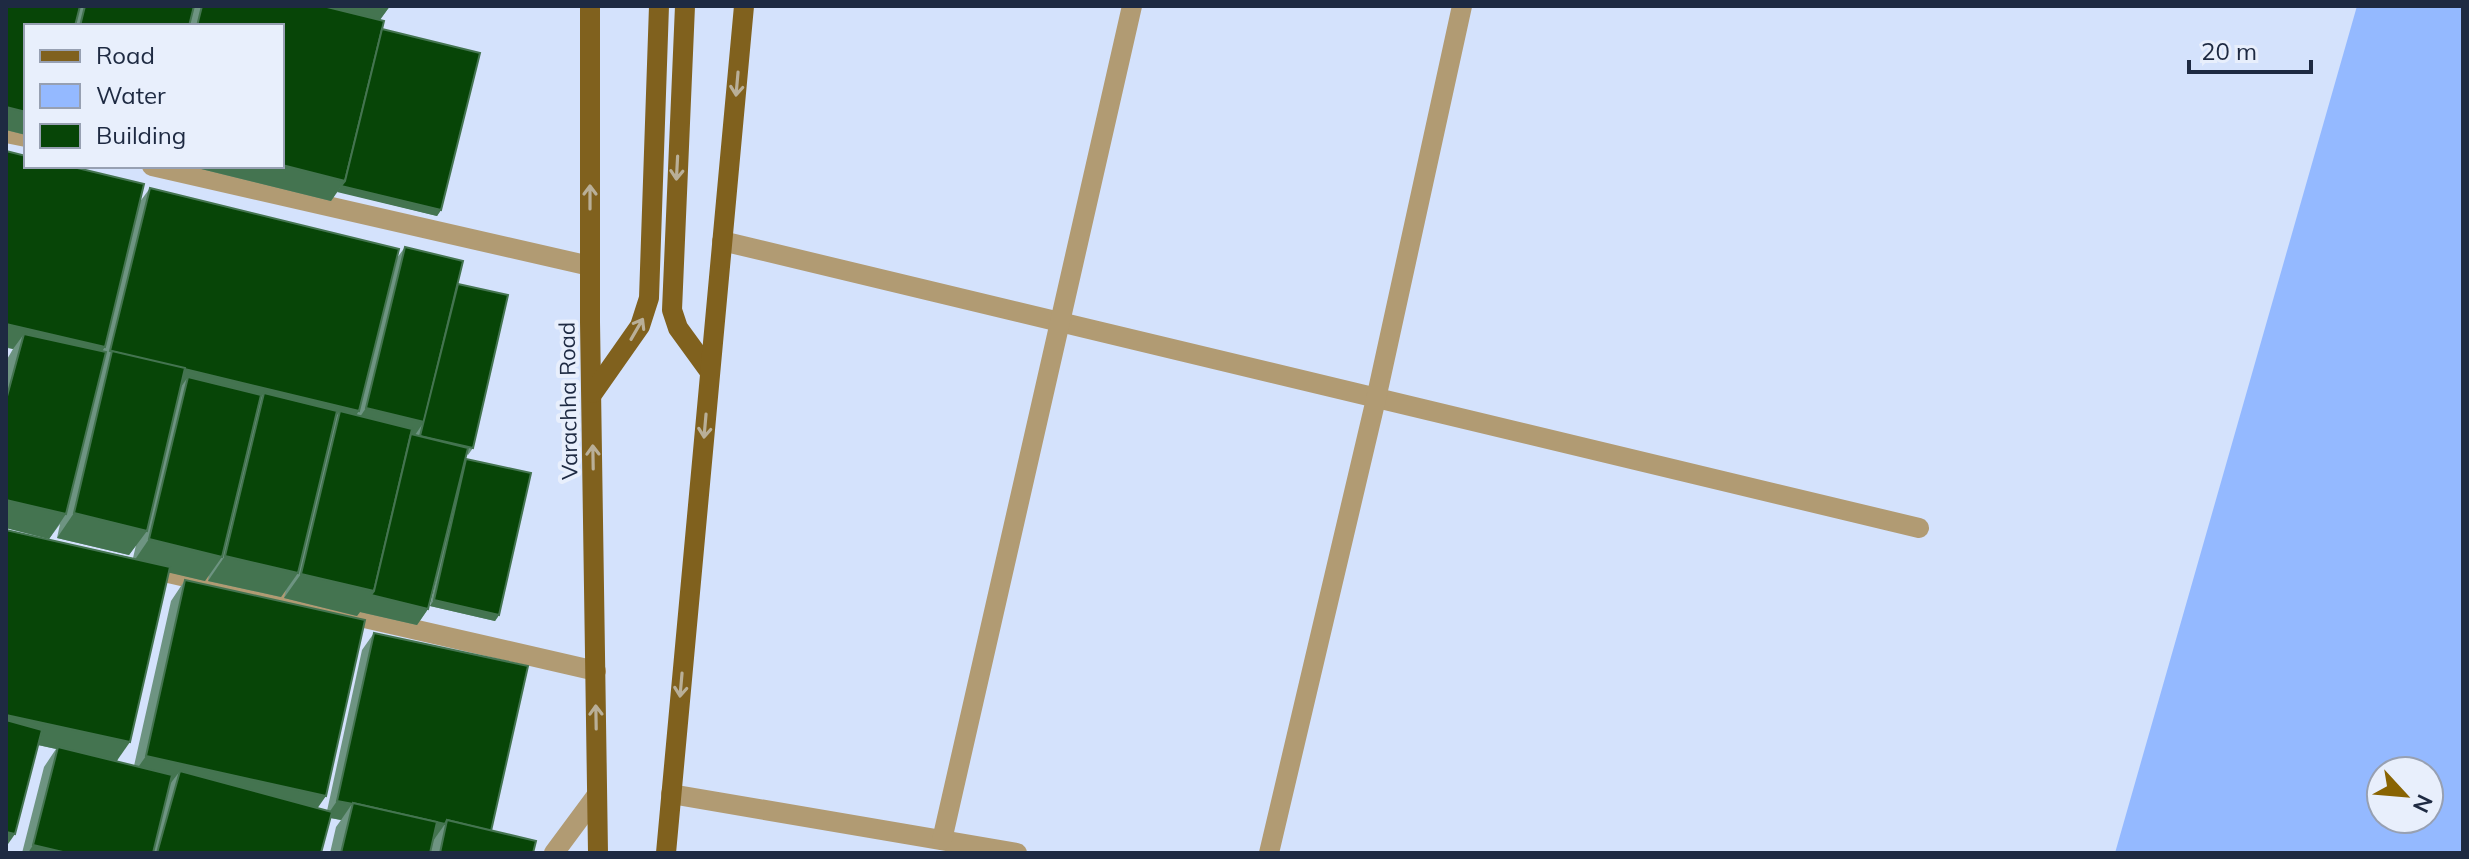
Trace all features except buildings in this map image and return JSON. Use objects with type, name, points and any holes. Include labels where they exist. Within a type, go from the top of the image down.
[{"type":"main road","name":"Varachha Road","points":[[590,6],[590,266],[598,853]]},
{"type":"main road","points":[[593,393],[640,326],[649,298],[659,6]]},
{"type":"main road","points":[[685,6],[672,310],[678,328],[710,372]]},
{"type":"main road","points":[[666,853],[744,6]]},
{"type":"street","points":[[942,840],[1132,6]]},
{"type":"street","points":[[1269,853],[1376,399],[1462,6]]},
{"type":"street","points":[[161,168],[590,266]]},
{"type":"street","points":[[722,241],[1919,528]]},
{"type":"street","points":[[130,565],[596,671]]},
{"type":"street","points":[[671,794],[1017,853]]},
{"type":"street","points":[[554,853],[597,795]]},
{"type":"water","points":[[2357,6],[2463,6],[2463,853],[2115,853]]}]
